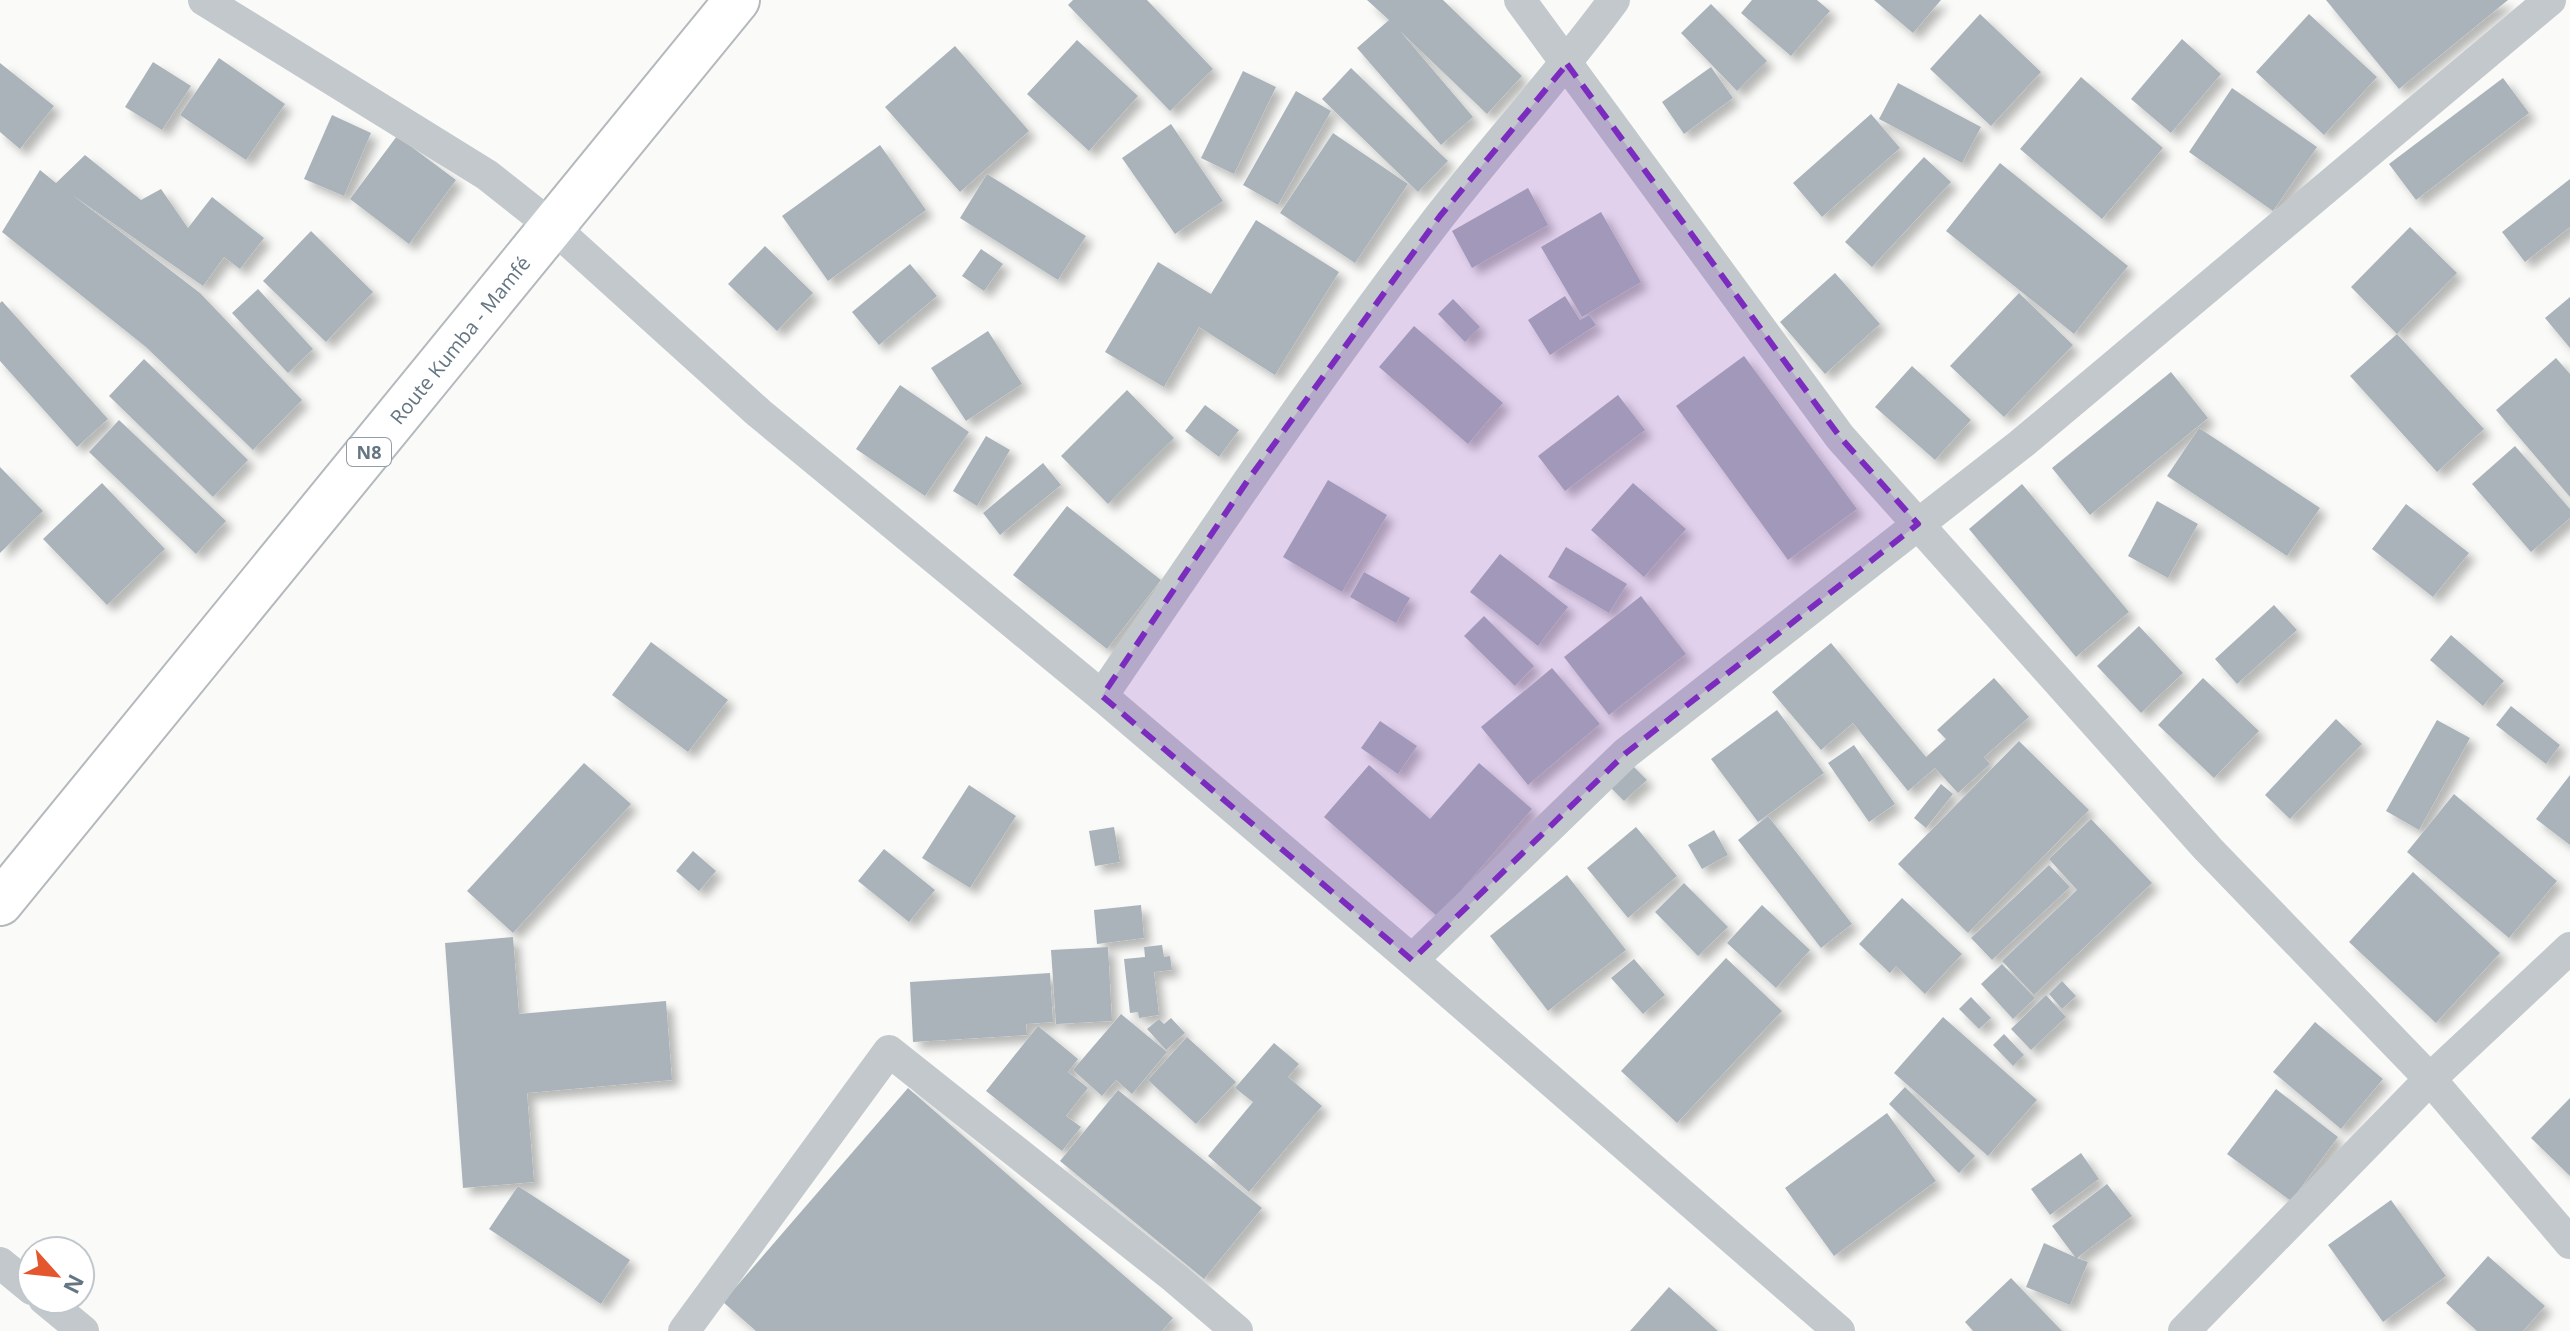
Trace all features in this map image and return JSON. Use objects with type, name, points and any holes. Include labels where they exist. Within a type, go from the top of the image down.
[{"type":"highway","name":"Route Kumba - Mamfé","points":[[0,903],[737,0]]},
{"type":"street","points":[[204,0],[487,175],[553,227],[759,413],[1102,696],[1839,1331]]},
{"type":"street","points":[[1520,0],[1840,437],[2208,849],[2430,1079],[2570,1243]]},
{"type":"street","points":[[1102,696],[1248,480],[1440,216],[1567,64],[1614,0]]},
{"type":"street","points":[[1412,960],[1626,753],[2045,424],[2550,0]]},
{"type":"street","points":[[2184,1331],[2430,1079],[2570,948]]},
{"type":"street","points":[[684,1331],[889,1051],[1175,1278],[1237,1331]]},
{"type":"street","points":[[0,1263],[16,1276]]},
{"type":"street","points":[[64,1315],[83,1331]]},
{"type":"highlighted area","points":[[1567,64],[1840,437],[1918,524],[1626,753],[1412,960],[1102,696],[1248,480],[1440,216]]},
{"type":"building","points":[[1073,0],[1147,0],[1213,69],[1170,111],[1068,5]]},
{"type":"building","points":[[1367,0],[1443,0],[1522,76],[1487,114],[1400,31],[1473,117],[1441,145],[1357,48],[1389,20]]},
{"type":"building","points":[[1752,0],[1817,0],[1830,11],[1791,56],[1741,13]]},
{"type":"building","points":[[1874,0],[1941,0],[1913,33]]},
{"type":"building","points":[[2326,0],[2508,0],[2399,89]]},
{"type":"building","points":[[1711,4],[1767,61],[1737,91],[1681,33]]},
{"type":"building","points":[[1980,14],[2041,72],[1991,126],[1930,69]]},
{"type":"building","points":[[2309,14],[2377,77],[2324,135],[2256,72]]},
{"type":"building","points":[[2182,39],[2221,74],[2171,133],[2131,99]]},
{"type":"building","points":[[1077,40],[1138,96],[1089,151],[1027,94]]},
{"type":"building","points":[[955,46],[1029,131],[960,192],[885,107]]},
{"type":"building","points":[[219,58],[285,104],[246,160],[180,115]]},
{"type":"building","points":[[153,62],[191,86],[162,130],[125,107]]},
{"type":"building","points":[[0,63],[54,106],[20,149],[0,132]]},
{"type":"building","points":[[1711,67],[1733,98],[1684,134],[1662,102]]},
{"type":"building","points":[[1351,68],[1448,161],[1418,192],[1322,99]]},
{"type":"building","points":[[1243,71],[1276,87],[1234,174],[1201,158]]},
{"type":"building","points":[[2081,77],[2163,148],[2102,219],[2020,149]]},
{"type":"building","points":[[2503,78],[2529,113],[2416,200],[2389,164]]},
{"type":"building","points":[[1898,83],[1981,127],[1962,163],[1879,119]]},
{"type":"building","points":[[2232,88],[2317,147],[2273,211],[2189,152]]},
{"type":"building","points":[[1296,91],[1331,111],[1278,205],[1243,185]]},
{"type":"building","points":[[1871,114],[1900,148],[1822,217],[1793,183]]},
{"type":"building","points":[[332,115],[371,133],[344,196],[304,179]]},
{"type":"building","points":[[1171,124],[1223,201],[1175,234],[1122,158]]},
{"type":"building","points":[[1333,133],[1408,184],[1355,263],[1280,213]]},
{"type":"building","points":[[397,136],[456,180],[409,244],[350,199]]},
{"type":"building","points":[[880,145],[926,210],[828,281],[782,216]]},
{"type":"building","points":[[85,155],[141,200],[161,189],[188,228],[212,197],[264,238],[240,269],[224,257],[203,286],[71,194],[200,293],[302,400],[253,450],[146,347],[2,232],[40,170],[56,183]]},
{"type":"building","points":[[1924,157],[1951,182],[1872,267],[1845,242]]},
{"type":"building","points":[[2000,163],[2128,266],[2074,334],[1946,231]]},
{"type":"building","points":[[987,174],[1086,236],[1058,280],[960,218]]},
{"type":"building","points":[[2570,179],[2570,227],[2525,262],[2502,232]]},
{"type":"building","points":[[1528,188],[1548,225],[1472,268],[1452,231]]},
{"type":"building","points":[[1601,212],[1641,282],[1582,317],[1541,247]]},
{"type":"building","points":[[1256,220],[1339,272],[1275,375],[1199,327],[1164,387],[1105,352],[1158,262],[1211,294]]},
{"type":"building","points":[[2410,227],[2457,273],[2397,334],[2351,287]]},
{"type":"building","points":[[311,231],[373,292],[326,342],[263,281]]},
{"type":"building","points":[[765,246],[813,293],[777,331],[728,284]]},
{"type":"building","points":[[981,249],[1003,264],[984,291],[962,276]]},
{"type":"building","points":[[910,264],[937,296],[879,345],[852,312]]},
{"type":"building","points":[[1835,273],[1880,324],[1825,374],[1780,322]]},
{"type":"building","points":[[258,289],[313,349],[288,373],[232,313]]},
{"type":"building","points":[[2019,293],[2073,345],[2004,417],[1950,366]]},
{"type":"building","points":[[1565,296],[1580,320],[1589,315],[1596,325],[1550,355],[1528,320]]},
{"type":"building","points":[[2570,297],[2570,348],[2545,318]]},
{"type":"building","points":[[1453,299],[1480,327],[1465,342],[1438,314]]},
{"type":"building","points":[[2,301],[108,419],[77,447],[0,361]]},
{"type":"building","points":[[1414,326],[1503,403],[1468,444],[1379,367]]},
{"type":"building","points":[[988,331],[1022,384],[966,421],[931,368]]},
{"type":"building","points":[[2397,334],[2484,429],[2437,472],[2350,376]]},
{"type":"building","points":[[1744,356],[1857,509],[1788,560],[1676,406]]},
{"type":"building","points":[[2556,358],[2570,374],[2570,497],[2496,410]]},
{"type":"building","points":[[144,359],[248,460],[213,497],[109,396]]},
{"type":"building","points":[[1912,366],[1971,420],[1935,460],[1875,407]]},
{"type":"building","points":[[2171,372],[2208,418],[2090,515],[2052,468]]},
{"type":"building","points":[[900,385],[969,432],[925,496],[856,449]]},
{"type":"building","points":[[1127,390],[1174,438],[1108,504],[1061,456]]},
{"type":"building","points":[[1618,395],[1645,430],[1565,491],[1538,456]]},
{"type":"building","points":[[1205,405],[1239,430],[1219,457],[1185,431]]},
{"type":"building","points":[[119,420],[226,521],[196,554],[89,452]]},
{"type":"building","points":[[2199,428],[2320,508],[2287,556],[2167,476]]},
{"type":"building","points":[[986,436],[1010,450],[977,506],[953,491]]},
{"type":"building","points":[[2515,446],[2570,509],[2570,518],[2531,552],[2472,484]]},
{"type":"building","points":[[1043,463],[1061,485],[1000,535],[983,513]]},
{"type":"building","points":[[0,467],[43,511],[0,553]]},
{"type":"building","points":[[1328,480],[1387,515],[1342,592],[1283,557]]},
{"type":"building","points":[[102,483],[165,549],[107,605],[43,539]]},
{"type":"building","points":[[1633,483],[1686,529],[1644,577],[1591,530]]},
{"type":"building","points":[[2022,484],[2129,612],[2076,657],[1969,529]]},
{"type":"building","points":[[2157,501],[2198,524],[2168,578],[2128,556]]},
{"type":"building","points":[[2406,504],[2469,553],[2433,597],[2372,549]]},
{"type":"building","points":[[1067,506],[1161,580],[1107,649],[1013,575]]},
{"type":"building","points":[[1566,547],[1627,584],[1609,613],[1548,577]]},
{"type":"building","points":[[1500,554],[1568,607],[1538,646],[1470,592]]},
{"type":"building","points":[[1364,572],[1410,598],[1396,623],[1350,597]]},
{"type":"building","points":[[1641,596],[1686,654],[1609,715],[1564,657]]},
{"type":"building","points":[[2274,605],[2297,630],[2237,684],[2215,659]]},
{"type":"building","points":[[1484,616],[1534,666],[1515,686],[1464,636]]},
{"type":"building","points":[[2139,626],[2183,673],[2141,713],[2097,666]]},
{"type":"building","points":[[2451,635],[2504,681],[2483,706],[2430,660]]},
{"type":"building","points":[[651,642],[728,700],[688,752],[612,695]]},
{"type":"building","points":[[1831,643],[1926,757],[1946,739],[1937,730],[1994,678],[2029,717],[1984,757],[1990,764],[1958,793],[1935,768],[1908,791],[1853,723],[1821,750],[1772,692]]},
{"type":"building","points":[[1552,668],[1600,724],[1528,785],[1481,727]]},
{"type":"building","points":[[2203,678],[2259,731],[2214,778],[2158,725]]},
{"type":"building","points":[[2511,706],[2560,745],[2546,764],[2496,725]]},
{"type":"building","points":[[1777,710],[1824,773],[1758,822],[1711,759]]},
{"type":"building","points":[[2336,719],[2362,744],[2290,819],[2265,795]]},
{"type":"building","points":[[2437,720],[2470,738],[2419,830],[2386,811]]},
{"type":"building","points":[[1380,721],[1417,746],[1398,774],[1361,748]]},
{"type":"building","points":[[2019,741],[2089,810],[1968,933],[1898,864]]},
{"type":"building","points":[[1854,745],[1895,804],[1869,822],[1828,763]]},
{"type":"building","points":[[1627,760],[1647,780],[1624,801],[1605,782]]},
{"type":"building","points":[[584,763],[631,804],[513,933],[467,891]]},
{"type":"building","points":[[1479,763],[1532,809],[1438,917],[1324,817],[1369,765],[1430,819]]},
{"type":"building","points":[[2570,775],[2570,845],[2536,819]]},
{"type":"building","points":[[1941,784],[1953,794],[1926,828],[1914,818]]},
{"type":"building","points":[[969,785],[1016,816],[970,888],[922,858]]},
{"type":"building","points":[[2454,794],[2557,881],[2509,938],[2407,852]]},
{"type":"building","points":[[1768,816],[1852,924],[1821,948],[1738,840]]},
{"type":"building","points":[[2091,819],[2152,883],[2034,995],[2002,961],[2077,890],[2049,859]]},
{"type":"building","points":[[1114,827],[1120,862],[1095,866],[1089,831]]},
{"type":"building","points":[[1636,827],[1677,876],[1628,918],[1587,868]]},
{"type":"building","points":[[1714,830],[1728,855],[1702,869],[1688,845]]},
{"type":"building","points":[[884,849],[935,890],[909,922],[858,881]]},
{"type":"building","points":[[693,851],[716,871],[699,891],[676,871]]},
{"type":"building","points":[[2049,865],[2070,887],[1992,960],[1971,938]]},
{"type":"building","points":[[2413,872],[2500,953],[2436,1023],[2349,942]]},
{"type":"building","points":[[1567,875],[1626,950],[1548,1011],[1490,936]]},
{"type":"building","points":[[1684,883],[1728,927],[1698,956],[1655,912]]},
{"type":"building","points":[[1902,898],[1962,954],[1925,994],[1896,966],[1890,973],[1859,944]]},
{"type":"building","points":[[1141,905],[1144,938],[1097,944],[1094,910]]},
{"type":"building","points":[[1762,905],[1810,950],[1776,988],[1727,943]]},
{"type":"building","points":[[513,937],[519,1014],[666,1001],[672,1080],[527,1093],[534,1182],[463,1188],[445,943]]},
{"type":"building","points":[[1162,945],[1164,957],[1170,956],[1172,970],[1154,972],[1159,1015],[1139,1018],[1138,1012],[1130,1013],[1124,959],[1145,957],[1144,947]]},
{"type":"building","points":[[1108,947],[1112,1021],[1056,1024],[1051,950]]},
{"type":"building","points":[[1726,958],[1782,1011],[1677,1123],[1621,1071]]},
{"type":"building","points":[[1634,959],[1665,995],[1643,1014],[1611,978]]},
{"type":"building","points":[[2002,964],[2035,998],[2013,1019],[1981,984]]},
{"type":"building","points":[[1050,973],[1053,1022],[1026,1024],[1027,1035],[913,1042],[910,982]]},
{"type":"building","points":[[2062,981],[2076,996],[2062,1009],[2049,994]]},
{"type":"building","points":[[2046,995],[2066,1017],[2031,1050],[2011,1029]]},
{"type":"building","points":[[1971,997],[1991,1018],[1979,1029],[1959,1009]]},
{"type":"building","points":[[1121,1014],[1167,1052],[1132,1094],[1116,1080],[1102,1096],[1073,1070]]},
{"type":"building","points":[[1943,1017],[2037,1100],[1988,1156],[1894,1073]]},
{"type":"building","points":[[1171,1018],[1185,1033],[1166,1050],[1147,1029],[1159,1019],[1164,1024]]},
{"type":"building","points":[[2315,1022],[2383,1079],[2341,1129],[2273,1072]]},
{"type":"building","points":[[1038,1026],[1078,1059],[1068,1072],[1088,1088],[1066,1116],[1081,1127],[1062,1151],[986,1091]]},
{"type":"building","points":[[2004,1034],[2024,1055],[2013,1066],[1993,1045]]},
{"type":"building","points":[[1187,1037],[1236,1082],[1196,1124],[1148,1080]]},
{"type":"building","points":[[1274,1043],[1299,1064],[1288,1077],[1322,1106],[1249,1192],[1208,1156],[1253,1102],[1235,1088]]},
{"type":"building","points":[[1905,1087],[1975,1156],[1959,1173],[1889,1104]]},
{"type":"building","points":[[908,1088],[1173,1318],[1162,1331],[756,1331],[723,1302]]},
{"type":"building","points":[[2276,1089],[2338,1137],[2291,1201],[2227,1154]]},
{"type":"building","points":[[1118,1090],[1262,1208],[1204,1279],[1060,1161]]},
{"type":"building","points":[[2570,1098],[2570,1176],[2531,1138]]},
{"type":"building","points":[[1887,1113],[1936,1181],[1834,1256],[1785,1188]]},
{"type":"building","points":[[2081,1153],[2099,1179],[2050,1215],[2031,1189]]},
{"type":"building","points":[[2107,1184],[2132,1216],[2077,1258],[2088,1262],[2070,1305],[2026,1287],[2044,1243],[2075,1257],[2052,1226]]},
{"type":"building","points":[[518,1186],[630,1260],[601,1304],[489,1229]]},
{"type":"building","points":[[2391,1200],[2446,1276],[2383,1322],[2328,1245]]},
{"type":"building","points":[[2488,1256],[2545,1306],[2523,1331],[2477,1331],[2446,1303]]},
{"type":"building","points":[[2011,1278],[2062,1331],[1973,1331],[1965,1322]]},
{"type":"building","points":[[1669,1287],[1718,1331],[1630,1331]]}]
